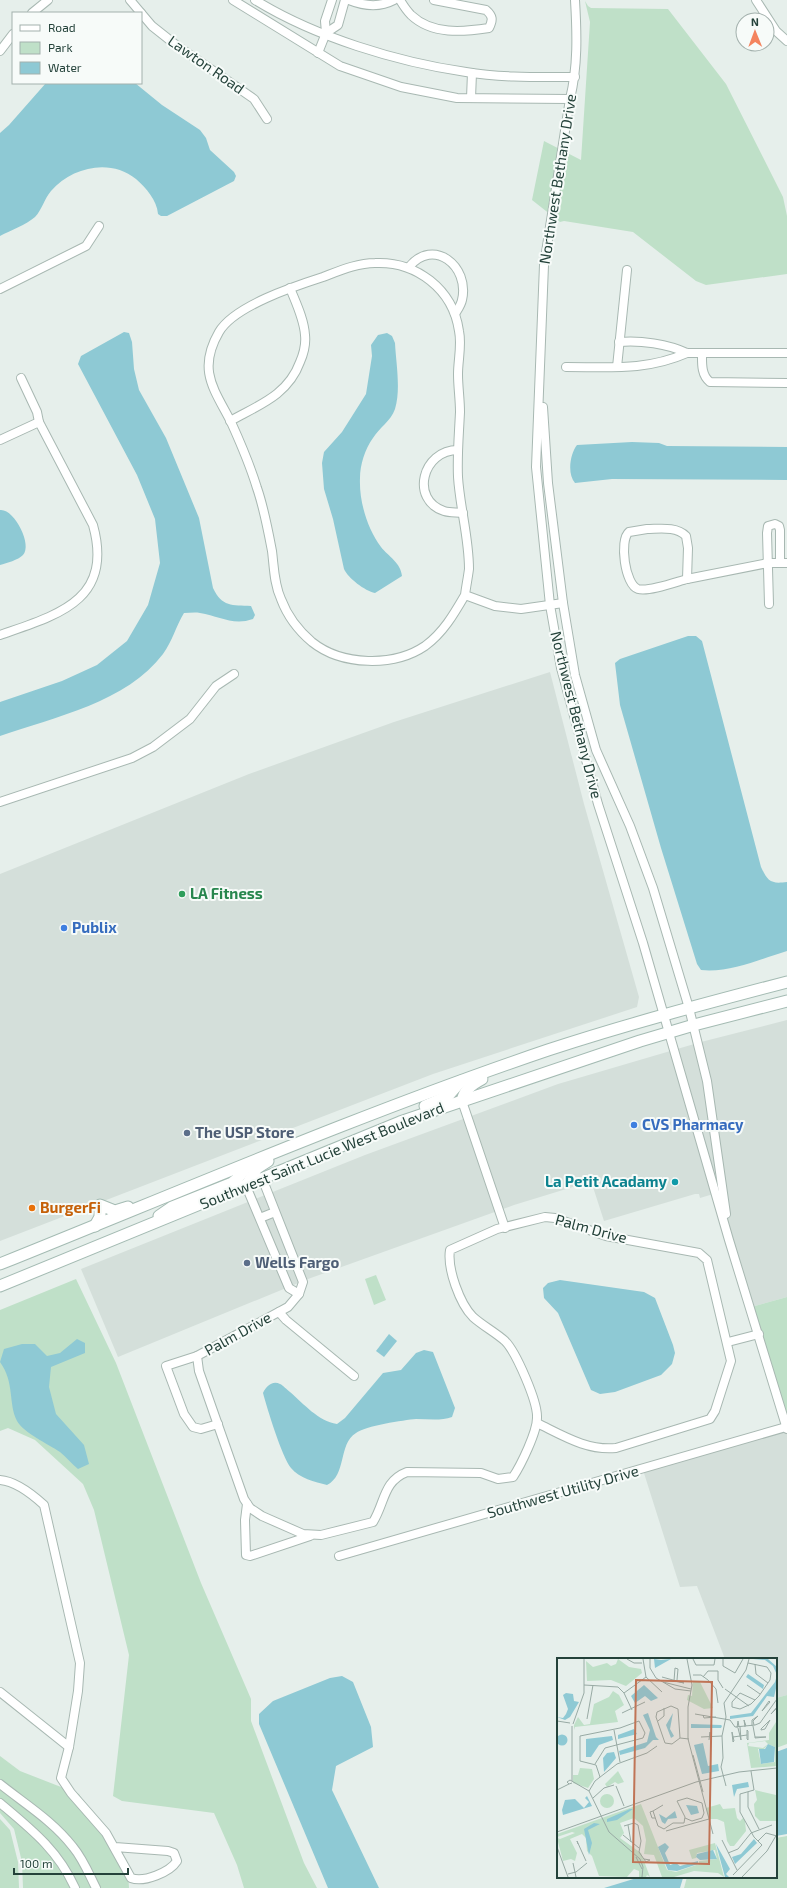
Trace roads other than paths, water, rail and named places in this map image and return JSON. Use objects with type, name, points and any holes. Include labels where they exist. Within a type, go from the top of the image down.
[{"type":"main road","points":[[0,1264],[390,1107],[461,1081],[548,1050],[663,1015],[787,982]]},
{"type":"main road","name":"Southwest Saint Lucie West Boulevard","points":[[0,1286],[400,1122],[669,1032],[787,1001]]},
{"type":"main road","points":[[462,1101],[463,1095],[468,1088],[513,1063]]},
{"type":"main road","points":[[365,1136],[385,1122],[441,1100],[454,1091],[461,1081]]},
{"type":"main road","points":[[246,1186],[257,1168],[300,1144]]},
{"type":"main road","points":[[150,1225],[162,1212],[232,1183],[237,1179],[248,1164]]},
{"type":"main road","points":[[95,1226],[100,1217],[100,1205],[115,1211],[169,1190],[186,1189]]},
{"type":"street","points":[[33,12],[48,0]]},
{"type":"street","name":"Lawton Road","points":[[130,0],[140,12]]},
{"type":"street","points":[[234,0],[340,66],[401,87],[457,98],[570,99]]},
{"type":"street","points":[[255,0],[302,24],[355,45],[412,62],[472,73],[524,77],[575,77]]},
{"type":"street","points":[[318,52],[326,33],[325,21],[332,0]]},
{"type":"street","points":[[326,33],[338,25],[345,0]]},
{"type":"street","points":[[349,0],[358,4],[372,6],[385,5],[394,0]]},
{"type":"street","points":[[400,0],[412,16],[432,27],[451,32],[489,28],[492,21],[491,14],[486,10],[434,0]]},
{"type":"street","name":"Northwest Bethany Drive","points":[[575,0],[578,41],[575,77],[570,99],[544,265],[536,468],[550,605],[561,668],[583,750],[669,1032],[734,1254]]},
{"type":"street","points":[[756,0],[776,31],[787,41]]},
{"type":"street","name":"Lawton Road","points":[[142,14],[152,26],[208,69],[254,98],[266,119]]},
{"type":"street","points":[[0,51],[12,35]]},
{"type":"street","points":[[471,98],[472,73]]},
{"type":"street","points":[[0,289],[86,246],[99,226]]},
{"type":"street","points":[[409,267],[415,259],[428,255],[440,256],[451,262],[458,269],[463,281],[463,293],[462,302],[455,314]]},
{"type":"street","points":[[372,263],[392,263],[409,267],[424,275],[443,293],[455,314],[460,332],[458,374],[460,410],[458,478],[469,570],[465,596],[448,624],[426,645],[407,656],[389,660],[367,661],[346,658],[328,652],[313,643],[297,627],[280,598],[275,581],[272,553],[262,504],[246,456],[230,421],[214,392],[210,378],[208,361],[214,340],[222,326],[241,311],[290,288],[344,270],[372,263]]},
{"type":"street","points":[[617,367],[627,270]]},
{"type":"street","points":[[230,421],[272,398],[288,385],[297,371],[305,350],[305,335],[301,317],[290,288]]},
{"type":"street","points":[[619,342],[628,341],[648,343],[677,349],[687,354]]},
{"type":"street","points":[[702,353],[703,368],[706,378],[710,382],[787,384]]},
{"type":"street","points":[[566,367],[640,367],[672,360],[687,354],[702,353],[787,353]]},
{"type":"street","name":"Northwest Bethany Drive","points":[[541,358],[548,483],[563,603],[575,675],[596,750],[630,826],[653,888],[694,1025],[707,1081],[723,1196],[734,1254]]},
{"type":"street","points":[[0,635],[55,615],[71,606],[81,596],[91,582],[97,561],[97,542],[93,525],[39,422],[37,412],[21,378]]},
{"type":"street","points":[[0,440],[39,422]]},
{"type":"street","points":[[458,450],[446,452],[435,458],[427,468],[424,484],[427,496],[435,506],[445,512],[463,513]]},
{"type":"street","points":[[687,580],[688,548],[687,539],[683,533],[674,529],[634,531],[626,535],[624,543],[629,580],[634,587],[645,590],[768,563],[784,563],[779,526],[774,524],[768,526],[768,563],[770,604]]},
{"type":"street","points":[[465,596],[495,606],[521,609],[563,603]]},
{"type":"street","points":[[0,802],[132,758],[153,747],[190,719],[216,686],[234,674]]},
{"type":"street","points":[[462,1101],[505,1228]]},
{"type":"street","points":[[246,1186],[289,1288],[299,1294],[302,1282],[262,1178]]},
{"type":"street","points":[[260,1218],[275,1212]]},
{"type":"street","name":"Palm Drive","points":[[247,1504],[245,1520],[246,1555],[250,1556],[316,1534],[372,1522],[379,1512],[386,1491],[397,1476],[407,1472],[481,1473],[498,1479],[513,1477],[520,1467],[537,1423],[537,1409],[516,1355],[505,1341],[474,1318],[464,1306],[450,1264],[450,1250],[505,1228],[545,1217],[555,1218],[606,1236],[699,1253],[706,1260],[728,1342],[731,1361],[716,1411],[710,1419],[616,1448],[602,1450],[588,1446],[537,1423]]},
{"type":"street","points":[[734,1254],[787,1428]]},
{"type":"street","points":[[279,1265],[294,1260]]},
{"type":"street","name":"Palm Drive","points":[[218,1424],[201,1429],[192,1427],[186,1418],[166,1366],[197,1356],[279,1312],[288,1307],[299,1294]]},
{"type":"street","name":"Palm Drive","points":[[279,1312],[286,1320],[354,1376]]},
{"type":"street","points":[[728,1342],[758,1334]]},
{"type":"street","name":"Palm Drive","points":[[197,1356],[199,1371],[247,1504],[250,1508],[262,1516],[303,1534],[316,1534]]},
{"type":"street","name":"Southwest Utility Drive","points":[[339,1556],[787,1428]]},
{"type":"street","points":[[0,1480],[33,1495],[44,1505],[80,1663],[78,1691],[69,1747],[61,1778],[71,1793],[106,1834],[115,1847],[127,1873],[131,1878],[144,1880],[170,1869],[177,1861],[174,1853],[168,1851],[115,1847]]},
{"type":"street","points":[[0,1692],[69,1747]]},
{"type":"street","points":[[0,1784],[42,1816],[62,1834],[74,1848],[96,1888]]},
{"type":"street","points":[[0,1803],[36,1832],[50,1847],[67,1870],[75,1888]]},
{"type":"water","points":[[45,84],[136,84],[162,105],[200,130],[206,138],[210,150],[234,172],[236,176],[234,181],[167,216],[161,216],[158,214],[156,204],[144,186],[126,173],[103,167],[80,171],[69,176],[51,191],[35,217],[23,225],[0,236],[0,133],[9,125]]},
{"type":"water","points":[[124,332],[129,333],[132,342],[134,369],[139,390],[166,438],[199,518],[213,588],[216,594],[224,602],[233,605],[251,606],[255,615],[253,619],[246,621],[232,621],[207,614],[184,613],[163,654],[148,671],[130,684],[89,706],[0,736],[0,702],[62,681],[97,665],[127,641],[148,605],[160,563],[155,519],[137,475],[78,364],[81,356]]},
{"type":"water","points":[[387,333],[392,336],[395,343],[398,376],[397,401],[395,409],[388,421],[370,442],[365,452],[361,468],[360,487],[365,514],[376,540],[397,563],[402,576],[375,593],[366,590],[357,584],[344,569],[333,519],[324,489],[322,463],[324,452],[342,432],[366,394],[372,356],[371,345],[378,335]]},
{"type":"water","points":[[632,442],[659,443],[667,446],[787,447],[787,480],[612,479],[575,483],[571,475],[570,464],[577,445]]},
{"type":"water","points":[[0,510],[11,515],[16,521],[26,543],[25,550],[21,557],[0,565]]},
{"type":"water","points":[[688,636],[696,636],[702,641],[761,867],[768,879],[771,881],[777,883],[787,882],[787,951],[745,965],[712,970],[701,970],[697,964],[661,848],[620,705],[615,663],[620,659]]},
{"type":"water","points":[[560,1280],[644,1292],[655,1298],[673,1345],[675,1353],[672,1364],[661,1375],[615,1392],[600,1394],[591,1390],[558,1313],[544,1298],[543,1288],[548,1283]]},
{"type":"water","points":[[389,1334],[397,1341],[384,1357],[376,1351]]},
{"type":"water","points":[[77,1339],[85,1343],[85,1353],[51,1367],[49,1387],[56,1414],[84,1445],[89,1464],[78,1469],[60,1452],[25,1430],[17,1421],[14,1414],[8,1378],[0,1362],[4,1349],[22,1344],[35,1344],[47,1356],[60,1353]]},
{"type":"water","points":[[424,1350],[433,1352],[455,1408],[452,1417],[439,1419],[416,1419],[361,1430],[350,1438],[337,1474],[327,1485],[303,1477],[291,1468],[279,1443],[263,1393],[268,1386],[274,1383],[281,1385],[317,1416],[337,1424],[345,1418],[383,1373],[401,1370],[416,1353]]},
{"type":"water","points":[[342,1676],[353,1682],[371,1727],[373,1747],[336,1766],[332,1790],[379,1888],[328,1888],[259,1724],[259,1714],[273,1701],[330,1678]]},
{"type":"water","points":[[787,1748],[787,1834],[777,1836],[777,1752]]},
{"type":"water","points":[[637,1878],[683,1878],[680,1888],[604,1888]]},
{"type":"place","name":"LA Fitness","points":[[182,894]]},
{"type":"place","name":"Publix","points":[[64,928]]},
{"type":"place","name":"CVS Pharmacy","points":[[634,1125]]},
{"type":"place","name":"The USP Store","points":[[187,1133]]},
{"type":"place","name":"La Petit Acadamy","points":[[675,1182]]},
{"type":"place","name":"BurgerFi","points":[[32,1208]]},
{"type":"place","name":"Wells Fargo","points":[[247,1263]]}]
